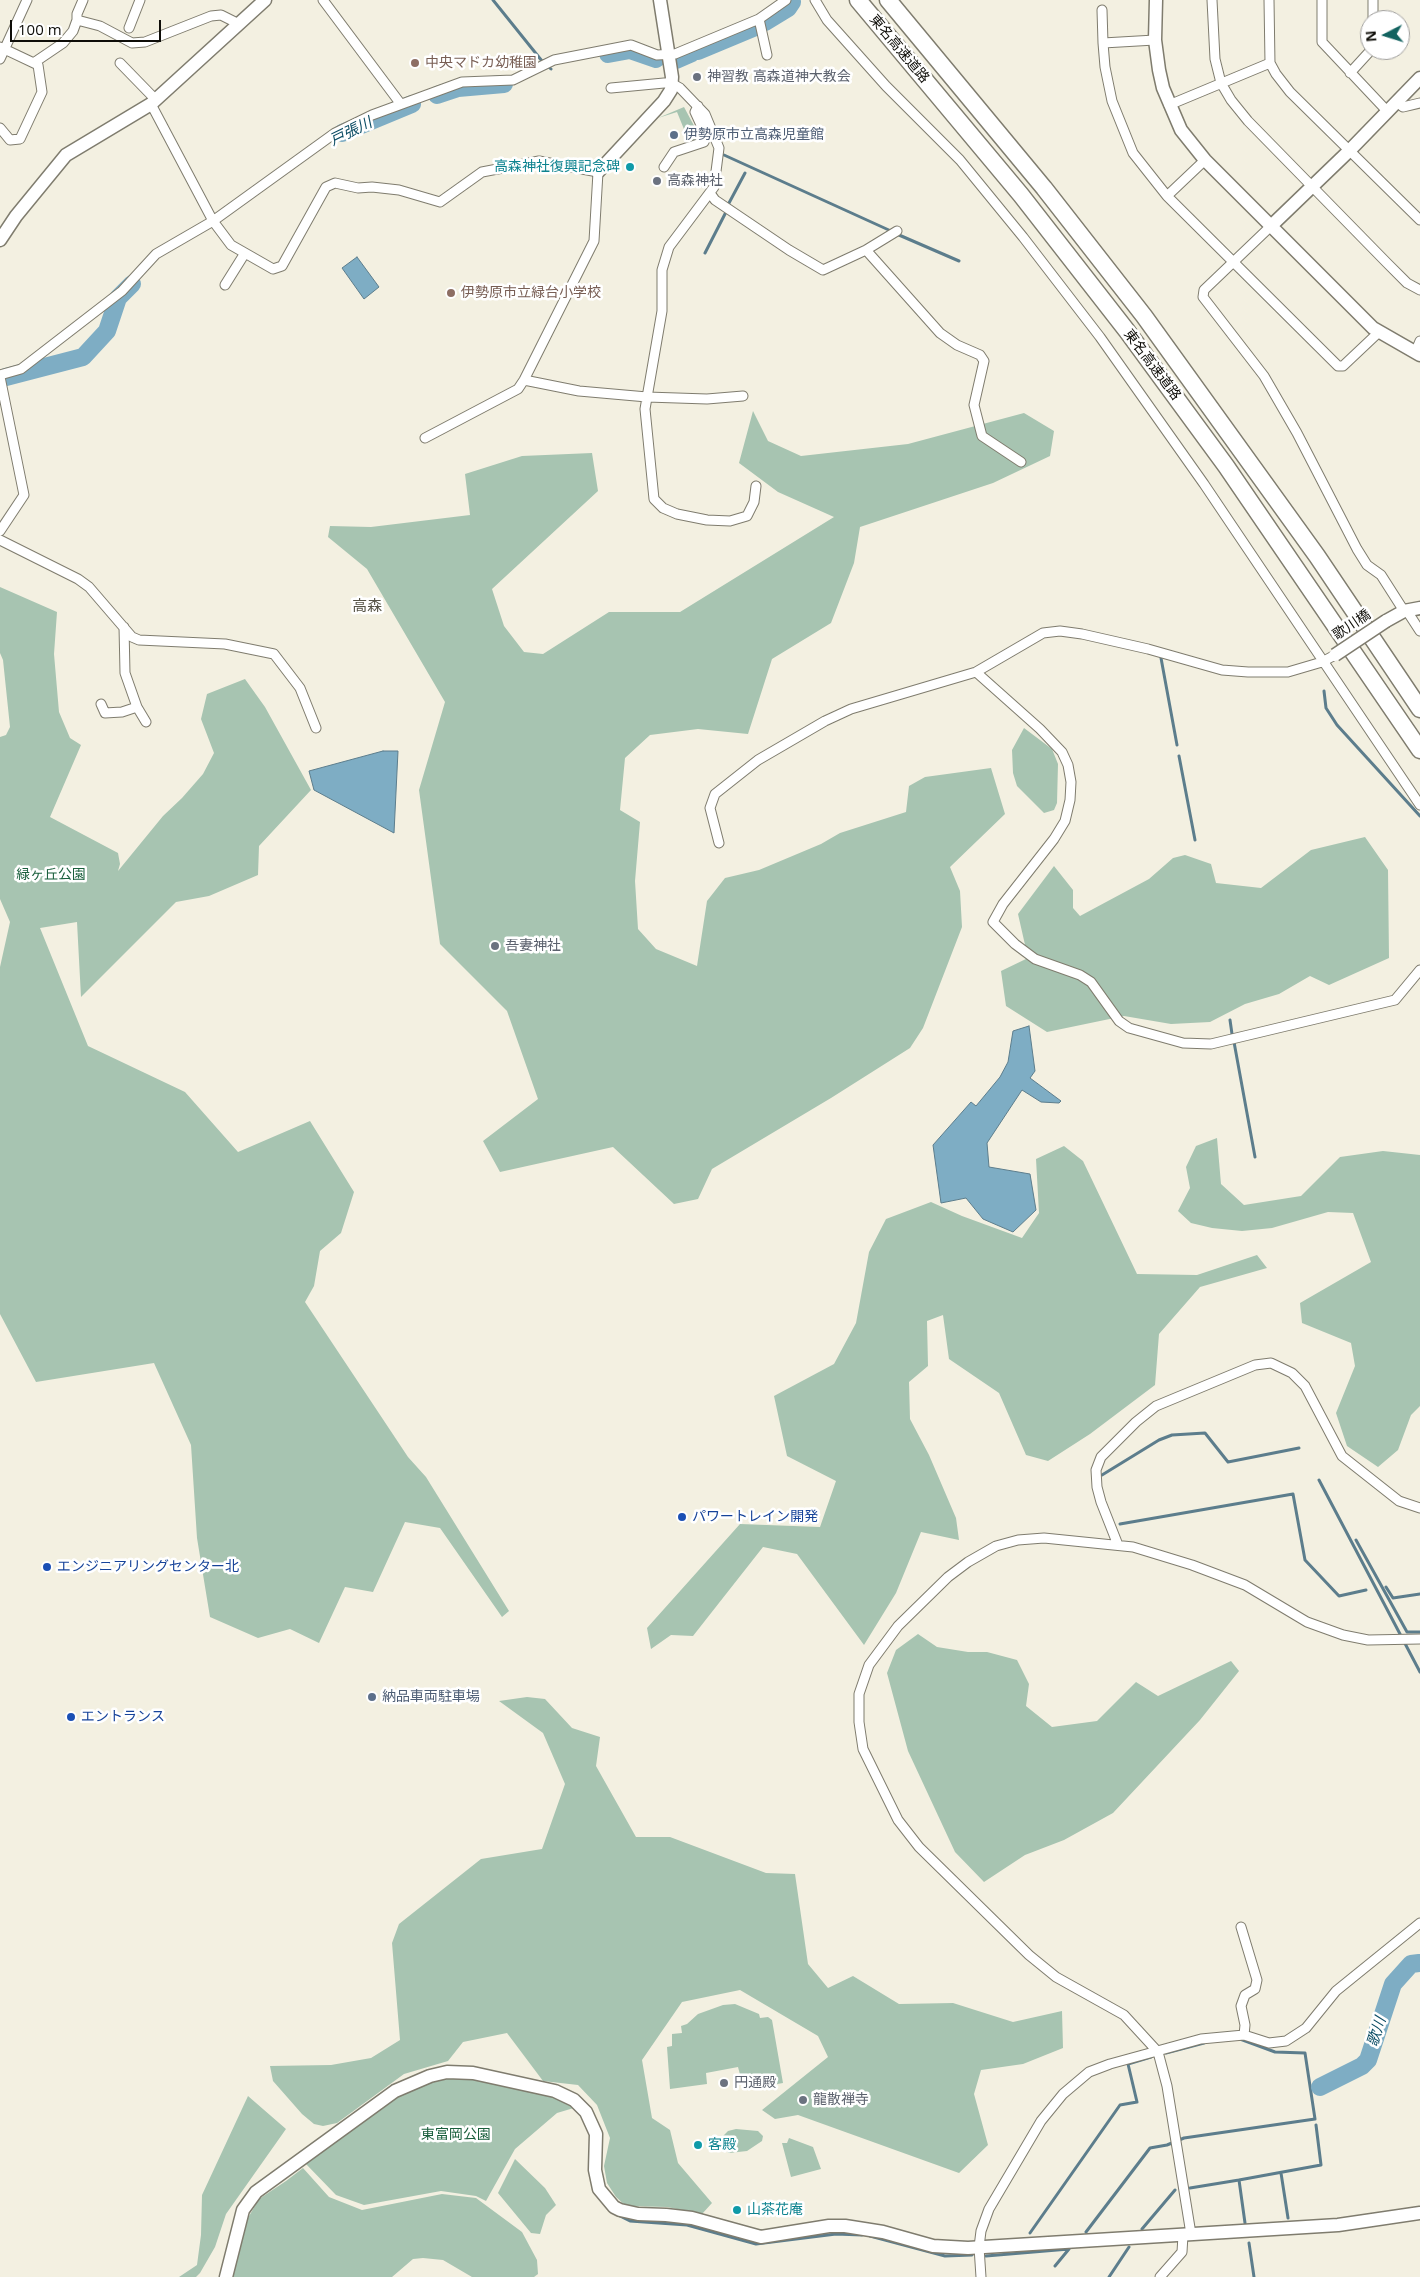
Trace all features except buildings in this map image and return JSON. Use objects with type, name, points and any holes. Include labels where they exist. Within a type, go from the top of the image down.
[{"type":"highway","name":"東名高速道路","points":[[858,0],[1020,195],[1127,331],[1226,466],[1420,750]]},
{"type":"highway","name":"東名高速道路","points":[[888,0],[1044,188],[1144,316],[1306,540],[1420,709]]},
{"type":"street","points":[[0,59],[2,48],[27,0]]},
{"type":"street","points":[[36,62],[63,43],[72,31],[84,0]]},
{"type":"street","points":[[129,28],[140,0]]},
{"type":"street","points":[[0,240],[16,216],[66,155],[154,102],[265,0]]},
{"type":"street","points":[[323,0],[400,103]]},
{"type":"street","points":[[424,438],[518,388],[524,380],[594,242],[598,172],[664,101],[671,90],[669,55],[660,0]]},
{"type":"street","points":[[0,531],[24,495],[0,376],[21,369],[122,291],[156,254],[213,221],[335,133],[400,103],[462,82],[513,80],[554,60],[631,45],[657,55],[669,55],[758,19],[786,0]]},
{"type":"street","points":[[815,0],[827,20],[899,100],[960,160],[1023,237],[1147,401],[1420,805]]},
{"type":"street","points":[[1156,0],[1155,40],[1163,88],[1181,130],[1205,160],[1379,332],[1418,350]]},
{"type":"street","points":[[1212,0],[1215,60],[1221,83],[1231,100],[1248,121],[1394,269],[1407,282],[1420,290]]},
{"type":"street","points":[[1269,0],[1270,63],[1290,92],[1420,220]]},
{"type":"street","points":[[1322,0],[1322,42],[1387,111]]},
{"type":"street","points":[[1102,10],[1104,67],[1123,132],[1133,153],[1167,196],[1338,366],[1343,366],[1379,332]]},
{"type":"street","points":[[77,20],[100,26],[132,44],[145,42],[211,16],[221,15],[239,24]]},
{"type":"street","points":[[758,19],[767,55]]},
{"type":"street","points":[[1103,43],[1155,40]]},
{"type":"street","points":[[0,128],[10,140],[20,139],[42,92],[36,62],[2,48]]},
{"type":"street","points":[[1350,73],[1362,60]]},
{"type":"street","points":[[120,63],[154,102],[213,221],[231,245],[270,268],[282,266],[326,187],[335,183],[358,188],[372,187],[399,190],[440,202],[482,172],[539,160],[598,172]]},
{"type":"street","points":[[1169,105],[1270,63]]},
{"type":"street","points":[[1420,78],[1313,187],[1204,290],[1203,297],[1264,376],[1297,432],[1362,557],[1380,575],[1420,632]]},
{"type":"street","points":[[611,88],[672,83],[680,88],[698,106],[709,121],[719,148],[716,181],[710,193],[669,247],[665,254],[662,270],[662,311],[645,409],[654,499],[663,508],[677,514],[706,520],[730,521],[747,516],[754,502],[756,486]]},
{"type":"street","points":[[1397,102],[1403,107],[1420,103]]},
{"type":"street","points":[[664,167],[674,152],[696,146],[706,138],[703,126],[695,112],[698,106]]},
{"type":"street","points":[[1167,196],[1205,160]]},
{"type":"street","points":[[710,193],[715,200],[756,228],[823,270],[866,250],[897,231]]},
{"type":"street","points":[[866,250],[940,334],[957,346],[980,355],[984,361],[974,405],[982,436],[1021,462]]},
{"type":"street","points":[[225,285],[245,253]]},
{"type":"street","points":[[524,380],[579,391],[646,397],[707,399],[743,396]]},
{"type":"street","points":[[0,540],[89,586],[132,637],[139,640],[226,644],[274,654],[300,688],[316,728]]},
{"type":"street","name":"歌川橋","points":[[1335,654],[1386,620],[1406,611],[1420,608]]},
{"type":"street","points":[[124,627],[125,673],[146,722]]},
{"type":"street","points":[[719,843],[710,808],[714,794],[758,760],[825,721],[851,709],[976,672],[1034,636],[1043,633],[1060,631],[1148,649],[1222,670],[1248,672],[1288,672],[1322,662],[1335,654]]},
{"type":"street","points":[[976,672],[1040,729],[1062,752],[1068,765],[1071,782],[1070,800],[1065,821],[1054,839],[1003,904],[993,922],[1014,944],[1035,959],[1080,975],[1091,982],[1119,1021],[1129,1028],[1183,1043],[1211,1044],[1395,1000],[1420,970]]},
{"type":"street","points":[[101,704],[105,713],[122,712],[138,706]]},
{"type":"street","points":[[1118,1545],[1097,1487],[1096,1470],[1101,1457],[1136,1422],[1156,1406],[1255,1365],[1271,1363],[1292,1373],[1305,1386],[1342,1456],[1399,1501],[1420,1508]]},
{"type":"street","points":[[1160,2277],[1182,2252],[1187,2234],[1171,2105],[1158,2052],[1124,2015],[1056,1977],[1029,1955],[919,1847],[898,1820],[863,1750],[859,1722],[859,1694],[869,1665],[898,1626],[948,1577],[968,1562],[996,1546],[1018,1540],[1044,1538],[1133,1547],[1159,1555],[1246,1585],[1321,1629],[1368,1640],[1420,1639]]},
{"type":"street","points":[[981,2277],[979,2246],[988,2208],[1041,2122],[1063,2094],[1089,2072],[1110,2064],[1202,2039],[1244,2035],[1269,2043],[1286,2041],[1306,2028],[1336,1991],[1420,1923]]},
{"type":"street","points":[[1241,1927],[1257,1980],[1256,1989],[1245,1995],[1241,2006],[1245,2026],[1244,2035]]},
{"type":"street","points":[[226,2277],[241,2216],[247,2202],[256,2192],[395,2091],[430,2076],[447,2072],[483,2075],[554,2091],[574,2100],[586,2112],[596,2134],[594,2170],[598,2189],[614,2207],[627,2212],[692,2218],[761,2237],[829,2226],[845,2226],[884,2232],[933,2246],[959,2248],[1338,2225],[1420,2213]]},
{"type":"green space","points":[[684,107],[699,135],[699,141],[690,144],[677,112],[658,118]]},
{"type":"green space","points":[[753,411],[768,441],[801,456],[908,444],[1024,413],[1054,431],[1050,456],[993,483],[860,527],[854,563],[831,623],[772,659],[748,734],[698,729],[650,735],[625,758],[620,810],[640,822],[635,881],[638,929],[656,949],[697,966],[707,901],[725,878],[759,870],[821,844],[840,833],[906,812],[909,786],[925,777],[991,768],[1005,814],[950,867],[960,891],[962,927],[923,1028],[910,1048],[712,1169],[698,1199],[674,1204],[613,1147],[500,1172],[483,1141],[538,1099],[507,1011],[440,944],[419,790],[445,702],[367,569],[328,537],[330,526],[371,527],[470,515],[465,474],[522,456],[592,453],[598,491],[492,589],[504,626],[524,652],[543,654],[609,612],[680,612],[834,517],[778,492],[739,463]]},
{"type":"green space","name":"緑ヶ丘公園","points":[[0,587],[57,612],[54,654],[59,712],[70,738],[81,745],[50,817],[118,853],[120,864],[118,871],[163,816],[203,774],[214,753],[201,719],[207,694],[245,679],[265,707],[311,790],[259,846],[258,875],[209,896],[176,902],[81,997],[77,922],[40,928],[88,1046],[185,1092],[238,1152],[310,1121],[354,1192],[341,1233],[320,1251],[314,1286],[305,1302],[408,1457],[426,1477],[509,1611],[502,1617],[440,1528],[405,1522],[373,1592],[345,1587],[319,1643],[290,1629],[258,1638],[210,1617],[197,1538],[191,1445],[154,1363],[36,1382],[0,1314],[0,967],[10,922],[0,899],[0,737],[6,735],[10,727],[3,660],[0,653]]},
{"type":"green space","points":[[1024,728],[1052,749],[1058,764],[1057,803],[1054,810],[1044,813],[1017,786],[1013,773],[1012,750]]},
{"type":"green space","points":[[1365,837],[1388,870],[1389,958],[1329,985],[1310,976],[1279,994],[1245,1004],[1210,1022],[1171,1024],[1124,1016],[1047,1032],[1006,1006],[1001,971],[1028,958],[1018,914],[1054,866],[1073,890],[1073,908],[1080,916],[1149,879],[1173,858],[1185,855],[1211,864],[1216,883],[1261,888],[1311,850]]},
{"type":"green space","points":[[1217,1138],[1221,1184],[1244,1205],[1301,1196],[1340,1157],[1383,1151],[1420,1155],[1420,1406],[1411,1415],[1398,1450],[1378,1467],[1347,1446],[1336,1413],[1355,1366],[1351,1343],[1302,1323],[1300,1303],[1371,1262],[1353,1213],[1328,1212],[1272,1228],[1242,1231],[1212,1228],[1191,1223],[1178,1211],[1190,1188],[1186,1167],[1196,1146]]},
{"type":"green space","points":[[1064,1146],[1083,1161],[1137,1274],[1197,1275],[1257,1255],[1267,1268],[1200,1287],[1159,1334],[1155,1385],[1090,1434],[1048,1461],[1026,1455],[999,1393],[949,1359],[943,1315],[927,1321],[928,1366],[909,1382],[910,1419],[929,1455],[956,1518],[959,1540],[921,1532],[896,1593],[864,1645],[797,1554],[763,1547],[693,1636],[671,1635],[651,1649],[647,1628],[740,1524],[820,1527],[836,1481],[787,1456],[774,1396],[834,1364],[856,1323],[869,1252],[886,1219],[931,1202],[962,1216],[1022,1238],[1039,1213],[1036,1159]]},
{"type":"green space","points":[[918,1634],[937,1647],[968,1652],[987,1652],[1017,1660],[1029,1684],[1026,1706],[1052,1727],[1097,1721],[1136,1682],[1158,1696],[1231,1661],[1239,1671],[1200,1720],[1113,1813],[1064,1840],[1025,1855],[984,1882],[955,1852],[908,1751],[887,1673],[896,1650]]},
{"type":"green space","points":[[527,1697],[545,1699],[572,1728],[600,1737],[596,1766],[636,1837],[670,1837],[766,1873],[795,1874],[808,1964],[828,1988],[853,1976],[899,2004],[953,2003],[1013,2022],[1062,2011],[1063,2048],[1023,2064],[981,2070],[974,2094],[988,2145],[959,2173],[798,2115],[775,2119],[762,2110],[828,2057],[818,2036],[740,1990],[682,2002],[642,2060],[652,2118],[670,2130],[678,2163],[712,2203],[702,2214],[667,2207],[626,2206],[616,2197],[607,2183],[604,2166],[610,2138],[597,2105],[578,2085],[543,2081],[507,2033],[463,2042],[448,2061],[404,2074],[337,2123],[323,2126],[314,2124],[302,2114],[273,2081],[270,2066],[331,2065],[371,2058],[400,2040],[392,1943],[399,1924],[481,1859],[542,1849],[565,1784],[543,1733],[499,1701]]},
{"type":"green space","points":[[735,2004],[759,2014],[760,2018],[768,2017],[772,2020],[783,2083],[744,2090],[738,2067],[706,2073],[707,2084],[670,2089],[667,2047],[672,2046],[672,2034],[682,2033],[681,2026],[687,2024],[698,2014],[723,2005]]},
{"type":"green space","name":"東富岡公園","points":[[473,2077],[548,2095],[577,2107],[557,2113],[515,2149],[486,2201],[476,2196],[441,2191],[364,2205],[336,2195],[305,2163],[394,2097],[428,2082]]},
{"type":"green space","points":[[248,2096],[286,2129],[226,2214],[215,2247],[200,2273],[196,2277],[179,2277],[197,2265],[201,2235],[202,2195]]},
{"type":"green space","points":[[736,2129],[758,2131],[763,2136],[762,2141],[747,2151],[729,2153],[721,2147],[721,2138],[728,2131]]},
{"type":"green space","points":[[789,2138],[813,2147],[821,2169],[791,2177],[782,2143],[787,2143]]},
{"type":"green space","points":[[515,2159],[545,2188],[556,2205],[546,2215],[540,2234],[531,2233],[498,2193]]},
{"type":"green space","points":[[303,2168],[329,2197],[362,2210],[442,2194],[476,2198],[522,2232],[537,2260],[538,2274],[534,2277],[472,2277],[443,2260],[423,2258],[413,2259],[392,2277],[233,2277],[245,2223],[259,2199]]},
{"type":"water","points":[[357,257],[379,287],[364,299],[342,268]]},
{"type":"water","points":[[383,751],[398,751],[394,833],[314,790],[309,771]]},
{"type":"water","points":[[1029,1026],[1035,1071],[1030,1078],[1061,1101],[1059,1103],[1041,1102],[1022,1090],[987,1143],[989,1167],[1030,1174],[1036,1210],[1013,1232],[983,1219],[966,1198],[941,1203],[933,1145],[971,1102],[976,1106],[1000,1077],[1008,1062],[1013,1031]]},
{"type":"waterway","points":[[493,0],[542,61],[551,69]]},
{"type":"waterway","name":"戸張川","points":[[765,22],[788,8],[792,2]]},
{"type":"waterway","name":"戸張川","points":[[698,51],[758,26]]},
{"type":"waterway","name":"戸張川","points":[[608,54],[630,50],[656,59]]},
{"type":"waterway","name":"戸張川","points":[[676,60],[692,53]]},
{"type":"waterway","name":"戸張川","points":[[437,95],[458,88],[504,84]]},
{"type":"waterway","name":"戸張川","points":[[342,133],[412,104]]},
{"type":"waterway","points":[[724,155],[891,231]]},
{"type":"waterway","points":[[729,203],[745,173]]},
{"type":"waterway","points":[[705,253],[726,212]]},
{"type":"waterway","points":[[899,235],[959,261]]},
{"type":"waterway","name":"戸張川","points":[[6,377],[83,357],[107,331],[118,298],[132,284]]},
{"type":"waterway","points":[[1161,658],[1177,745]]},
{"type":"waterway","points":[[1324,691],[1326,708],[1337,725],[1420,816]]},
{"type":"waterway","points":[[1179,756],[1195,840]]},
{"type":"waterway","points":[[1230,1020],[1232,1034]]},
{"type":"waterway","points":[[1234,1042],[1255,1157]]},
{"type":"waterway","points":[[1102,1475],[1159,1440],[1172,1435],[1205,1433],[1228,1462],[1299,1448]]},
{"type":"waterway","points":[[1319,1480],[1420,1672]]},
{"type":"waterway","points":[[1120,1524],[1293,1494],[1305,1560],[1339,1596],[1366,1590]]},
{"type":"waterway","points":[[1356,1540],[1407,1632],[1420,1632]]},
{"type":"waterway","points":[[1386,1587],[1393,1598],[1420,1594]]},
{"type":"waterway","name":"歌川","points":[[1320,2087],[1362,2066],[1368,2060],[1393,1984],[1411,1964],[1419,1963]]},
{"type":"waterway","points":[[1086,2232],[1150,2148],[1167,2145],[1184,2138],[1315,2119],[1305,2053],[1275,2052],[1240,2039]]},
{"type":"waterway","points":[[1166,2053],[1204,2043]]},
{"type":"waterway","points":[[1030,2233],[1120,2105],[1137,2102],[1128,2064],[1151,2057]]},
{"type":"waterway","name":"歌川","points":[[1245,2223],[1239,2180],[1321,2165],[1316,2125]]},
{"type":"waterway","points":[[1281,2173],[1288,2218]]},
{"type":"waterway","points":[[1190,2188],[1239,2180]]},
{"type":"waterway","points":[[1142,2229],[1175,2190]]},
{"type":"waterway","points":[[620,2216],[630,2221],[687,2225],[756,2244],[836,2234],[862,2235]]},
{"type":"waterway","points":[[870,2236],[945,2256],[972,2255]]},
{"type":"waterway","name":"歌川","points":[[1249,2243],[1254,2277]]},
{"type":"waterway","points":[[1109,2277],[1129,2247]]},
{"type":"waterway","points":[[986,2256],[1069,2249]]},
{"type":"waterway","points":[[1055,2266],[1069,2249]]},
{"type":"place","name":"中央マドカ幼稚園","points":[[415,63]]},
{"type":"place","name":"神習教 高森道神大教会","points":[[697,77]]},
{"type":"place","name":"伊勢原市立高森児童館","points":[[674,135]]},
{"type":"place","name":"高森神社復興記念碑","points":[[630,167]]},
{"type":"place","name":"高森神社","points":[[657,181]]},
{"type":"place","name":"伊勢原市立緑台小学校","points":[[451,293]]},
{"type":"place","name":"吾妻神社","points":[[495,946]]},
{"type":"place","name":"パワートレイン開発","points":[[682,1517]]},
{"type":"place","name":"エンジニアリングセンター北","points":[[47,1567]]},
{"type":"place","name":"納品車両駐車場","points":[[372,1697]]},
{"type":"place","name":"エントランス","points":[[71,1717]]},
{"type":"place","name":"円通殿","points":[[724,2083]]},
{"type":"place","name":"龍散禅寺","points":[[803,2100]]},
{"type":"place","name":"客殿","points":[[698,2145]]},
{"type":"place","name":"山茶花庵","points":[[737,2210]]},
{"type":"district","name":"高森","points":[[367,607]]}]
